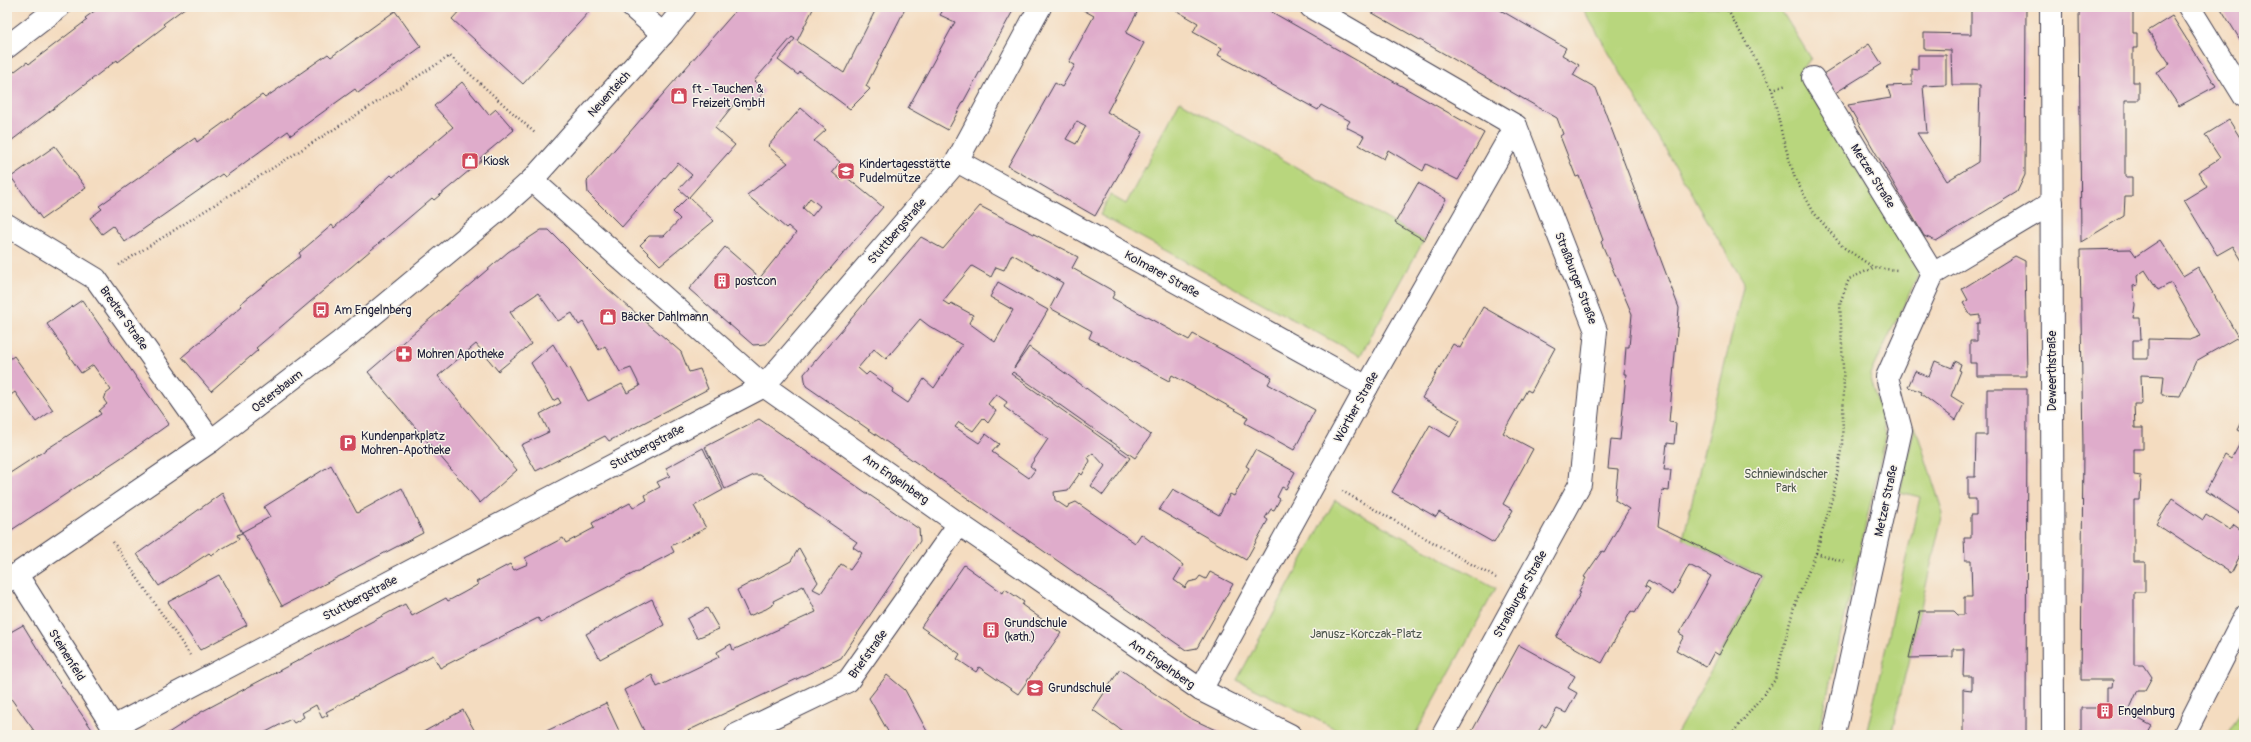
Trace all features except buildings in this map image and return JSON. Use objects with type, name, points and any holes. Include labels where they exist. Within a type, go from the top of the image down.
[{"type":"street","points":[[7,47],[58,7]]},
{"type":"street","points":[[632,7],[663,34]]},
{"type":"street","name":"Neuenteich","points":[[532,180],[663,34],[685,7]]},
{"type":"street","name":"Stuttbergstraße","points":[[115,731],[205,679],[764,386],[958,161],[1040,7]]},
{"type":"street","points":[[1311,7],[1516,126]]},
{"type":"street","name":"Deweerthstraße","points":[[2052,7],[2053,735]]},
{"type":"street","points":[[2189,7],[2244,96]]},
{"type":"street","name":"Metzer Straße","points":[[1813,78],[1933,274],[1887,377],[1901,430],[1834,735]]},
{"type":"street","name":"Wörther Straße","points":[[1201,690],[1367,387],[1516,126]]},
{"type":"street","name":"Straßburger Straße","points":[[1443,735],[1580,484],[1596,331],[1516,126]]},
{"type":"street","name":"Kolmarer Straße","points":[[958,161],[1367,387]]},
{"type":"street","name":"Am Engelnberg","points":[[532,180],[764,386],[959,524],[1201,690],[1290,735]]},
{"type":"street","name":"Ostersbaum","points":[[12,578],[212,441],[340,342],[493,215],[532,180]]},
{"type":"street","points":[[1933,274],[2052,203]]},
{"type":"street","name":"Bredter Straße","points":[[7,225],[96,279],[212,441]]},
{"type":"street","name":"Briefstraße","points":[[736,735],[848,681],[959,524]]},
{"type":"street","name":"Steinenfeld","points":[[12,578],[115,731]]},
{"type":"street","points":[[2184,735],[2244,617]]},
{"type":"path","points":[[1726,7],[1772,89],[1783,139],[1793,171],[1814,213],[1842,247],[1873,268],[1933,274]]},
{"type":"path","points":[[96,279],[450,56],[556,153]]},
{"type":"path","points":[[1731,735],[1775,680],[1794,607],[1816,552],[1834,492],[1842,444],[1844,389],[1840,303],[1849,279],[1873,268]]},
{"type":"path","points":[[1317,477],[1521,592]]},
{"type":"path","points":[[98,520],[205,679]]},
{"type":"path","points":[[1816,552],[1851,564]]},
{"type":"green space","name":"Schniewindscher Park","points":[[1582,7],[1779,7],[1811,58],[1799,74],[1920,272],[1870,374],[1886,435],[1818,735],[1676,735],[1763,576],[1683,539],[1744,283]]},
{"type":"green space","points":[[1180,101],[1424,240],[1360,356],[1100,215],[1110,195],[1126,204]]},
{"type":"green space","points":[[1915,426],[1943,513],[1891,735],[1866,735],[1920,497],[1900,492]]},
{"type":"green space","name":"Janusz-Korczak-Platz","points":[[1335,500],[1496,588],[1415,735],[1348,735],[1237,680]]},
{"type":"green space","points":[[2244,703],[2244,735],[2227,735]]},
{"type":"place","name":"ft - Tauchen & Freizeit GmbH","points":[[679,96]]},
{"type":"place","name":"Kiosk","points":[[470,161]]},
{"type":"place","name":"Kindertagesstätte Pudelmütze","points":[[846,171]]},
{"type":"place","name":"postcon","points":[[722,281]]},
{"type":"place","name":"Am Engelnberg","points":[[321,310]]},
{"type":"place","name":"Bäcker Dahlmann","points":[[608,317]]},
{"type":"place","name":"Mohren Apotheke","points":[[404,354]]},
{"type":"place","name":"Kundenparkplatz Mohren-Apotheke","points":[[348,443]]},
{"type":"place","name":"Grundschule (kath.)","points":[[991,630]]},
{"type":"place","name":"Grundschule","points":[[1035,688]]},
{"type":"place","name":"Engelnburg","points":[[2105,711]]}]
